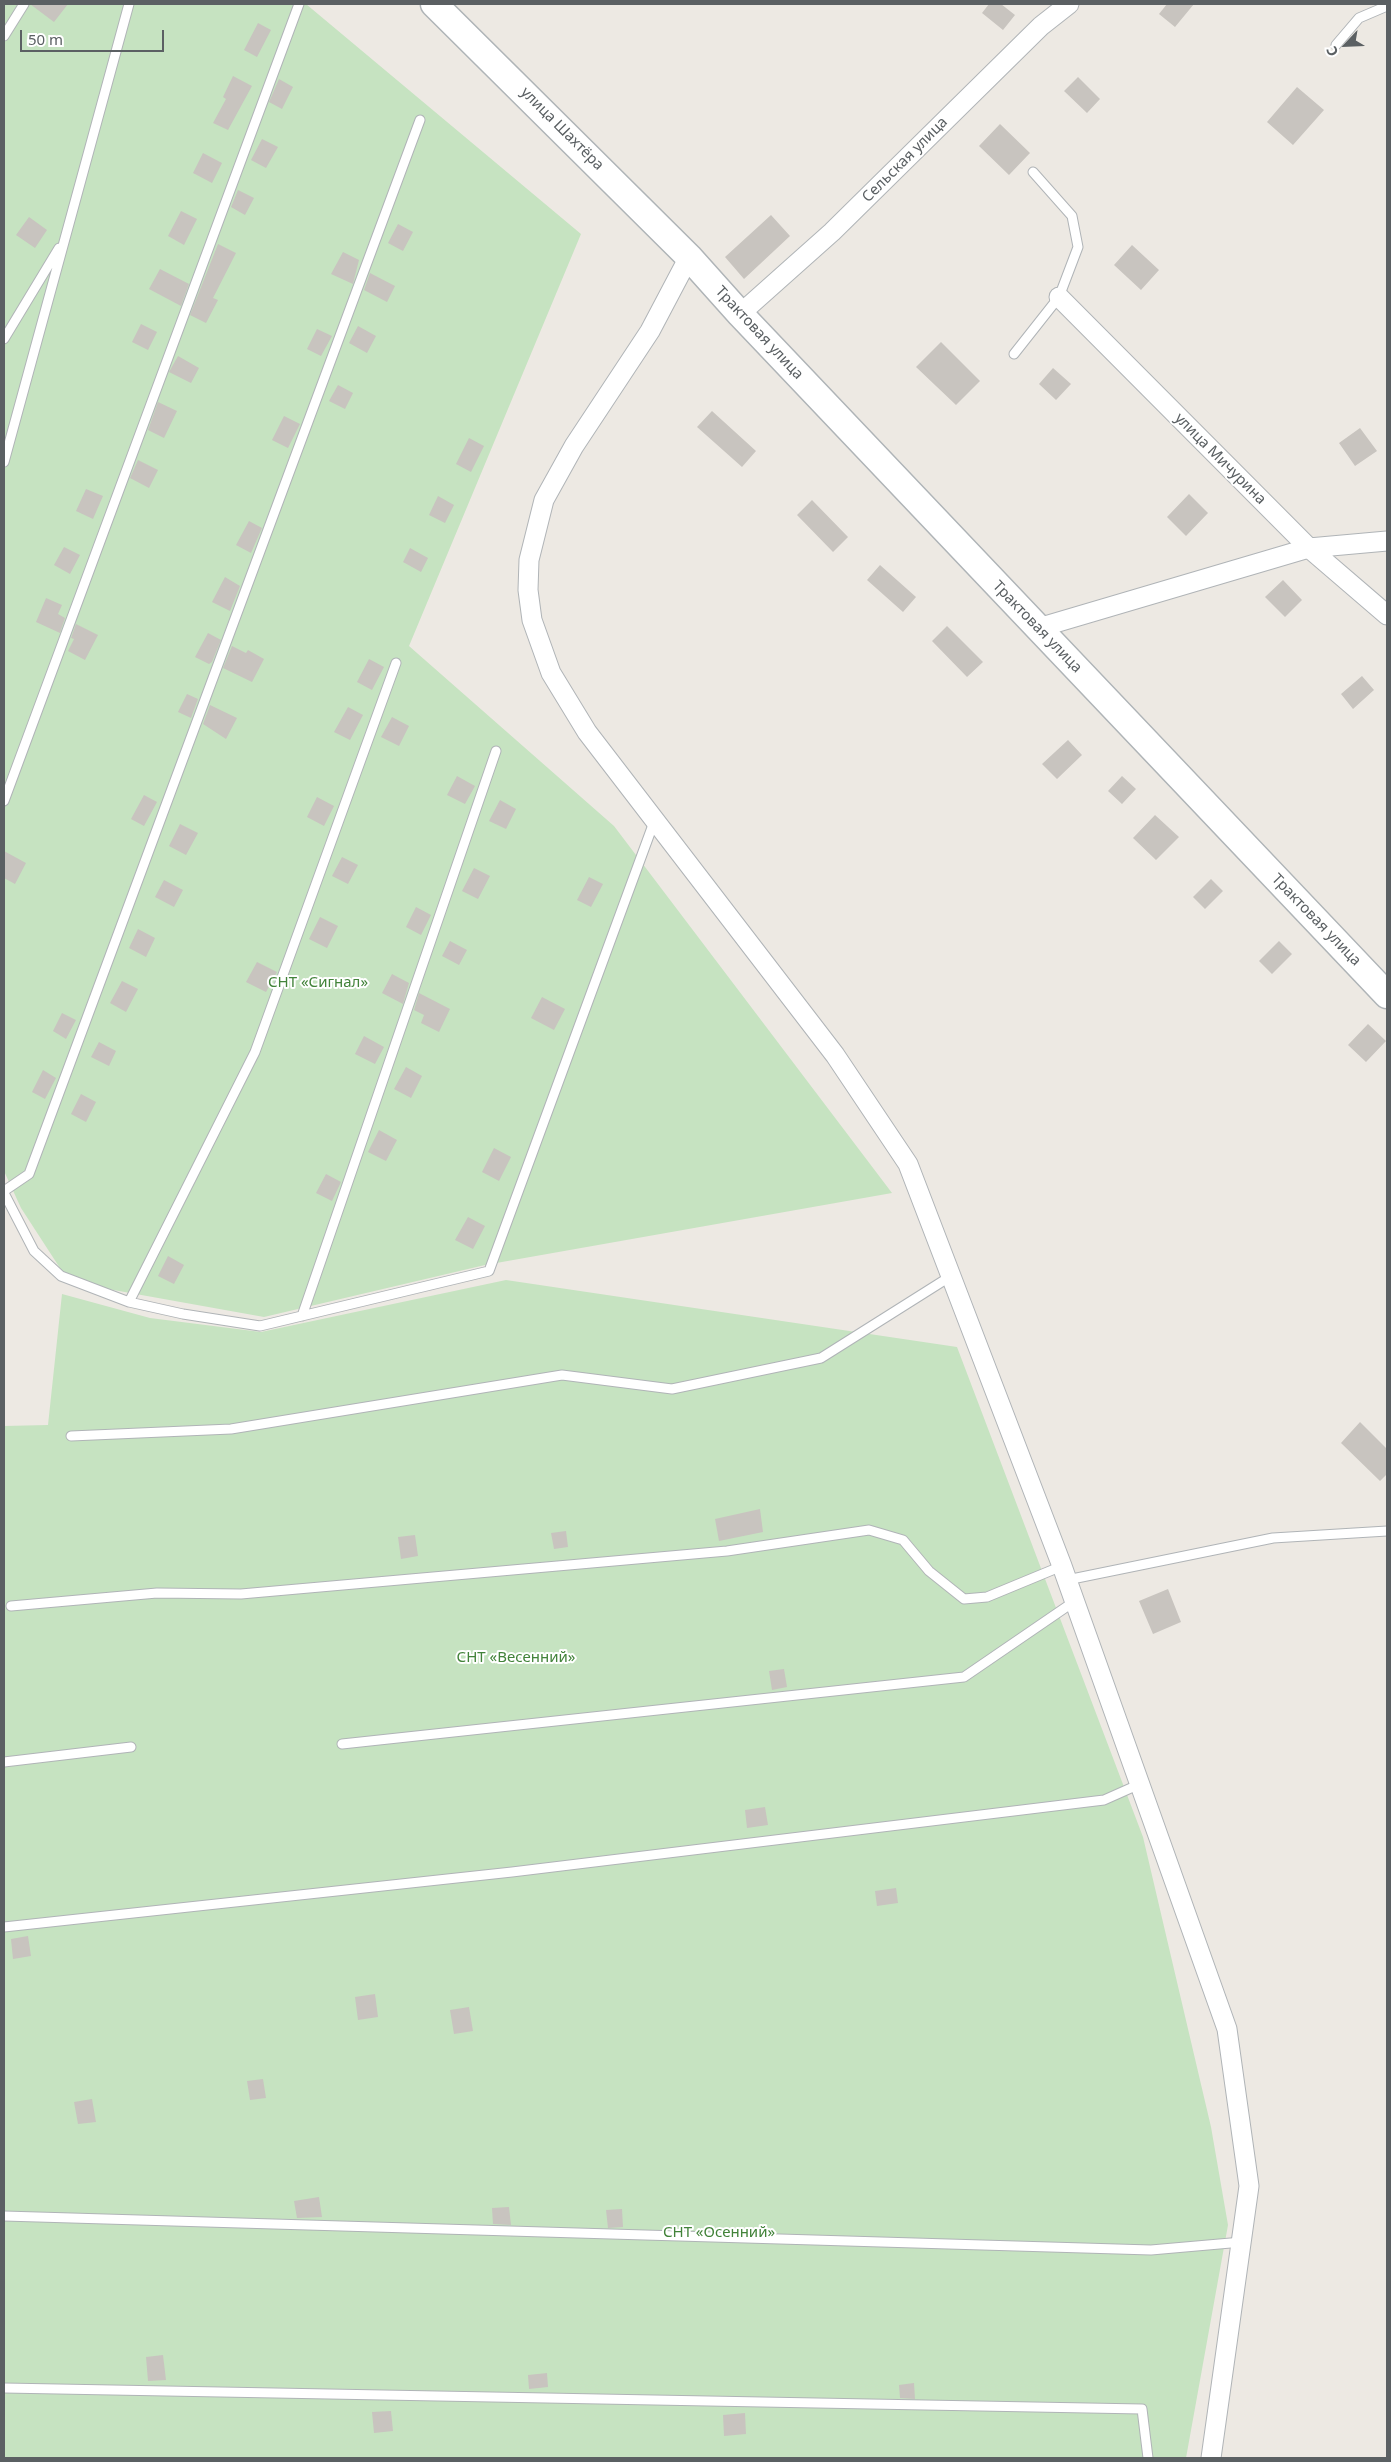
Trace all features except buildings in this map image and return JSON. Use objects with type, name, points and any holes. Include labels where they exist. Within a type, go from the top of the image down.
[{"type":"main road","name":"улица Шахтёра","points":[[434,4],[689,257]]},
{"type":"main road","name":"Трактовая улица","points":[[689,257],[740,314],[1387,995]]},
{"type":"street","name":"Сельская улица","points":[[740,314],[832,232],[1041,26],[1069,4]]},
{"type":"street","points":[[689,257],[650,331],[574,446],[544,500],[529,560],[528,590],[532,620],[551,673],[587,732],[654,822],[835,1055],[908,1164],[1065,1573],[1227,2029],[1249,2186],[1211,2458]]},
{"type":"street","name":"улица Мичурина","points":[[1059,297],[1309,548],[1387,615]]},
{"type":"street","points":[[1038,628],[1309,548],[1387,541]]},
{"type":"lane","points":[[4,36],[24,4]]},
{"type":"lane","points":[[4,462],[129,4]]},
{"type":"lane","points":[[4,801],[299,4]]},
{"type":"lane","points":[[1336,45],[1359,18],[1387,6]]},
{"type":"lane","points":[[420,120],[29,1174],[4,1192],[34,1251],[61,1276],[129,1302],[260,1326],[489,1271],[654,822]]},
{"type":"lane","points":[[1014,354],[1059,297],[1078,247],[1072,216],[1033,172]]},
{"type":"lane","points":[[4,339],[65,239]]},
{"type":"lane","points":[[129,1302],[255,1052],[396,663]]},
{"type":"lane","points":[[302,1316],[496,752]]},
{"type":"lane","points":[[71,1436],[230,1429],[562,1376],[672,1389],[821,1358],[951,1276]]},
{"type":"lane","points":[[11,1606],[157,1593],[241,1594],[727,1551],[869,1530],[904,1540],[929,1571],[964,1599],[987,1597],[1065,1573],[1274,1538],[1387,1531]]},
{"type":"lane","points":[[342,1744],[964,1677],[1075,1601]]},
{"type":"lane","points":[[4,1762],[130,1748]]},
{"type":"lane","points":[[4,1927],[522,1871],[1104,1800],[1140,1784]]},
{"type":"lane","points":[[4,2216],[1152,2250],[1242,2242]]},
{"type":"lane","points":[[4,2388],[1142,2409],[1148,2458]]},
{"type":"green space","name":"СНТ «Сигнал»","points":[[4,4],[306,4],[581,234],[409,646],[614,826],[892,1193],[485,1265],[264,1317],[69,1282],[21,1208],[4,1171]]},
{"type":"green space","name":"СНТ «Весенний»","points":[[506,1280],[957,1347],[1143,1837],[1211,2127],[1228,2225],[1186,2458],[4,2458],[4,1426],[48,1425],[62,1294],[150,1318],[261,1332]]},
{"type":"park label","name":"СНТ «Осенний»","points":[[719,2233]]}]
